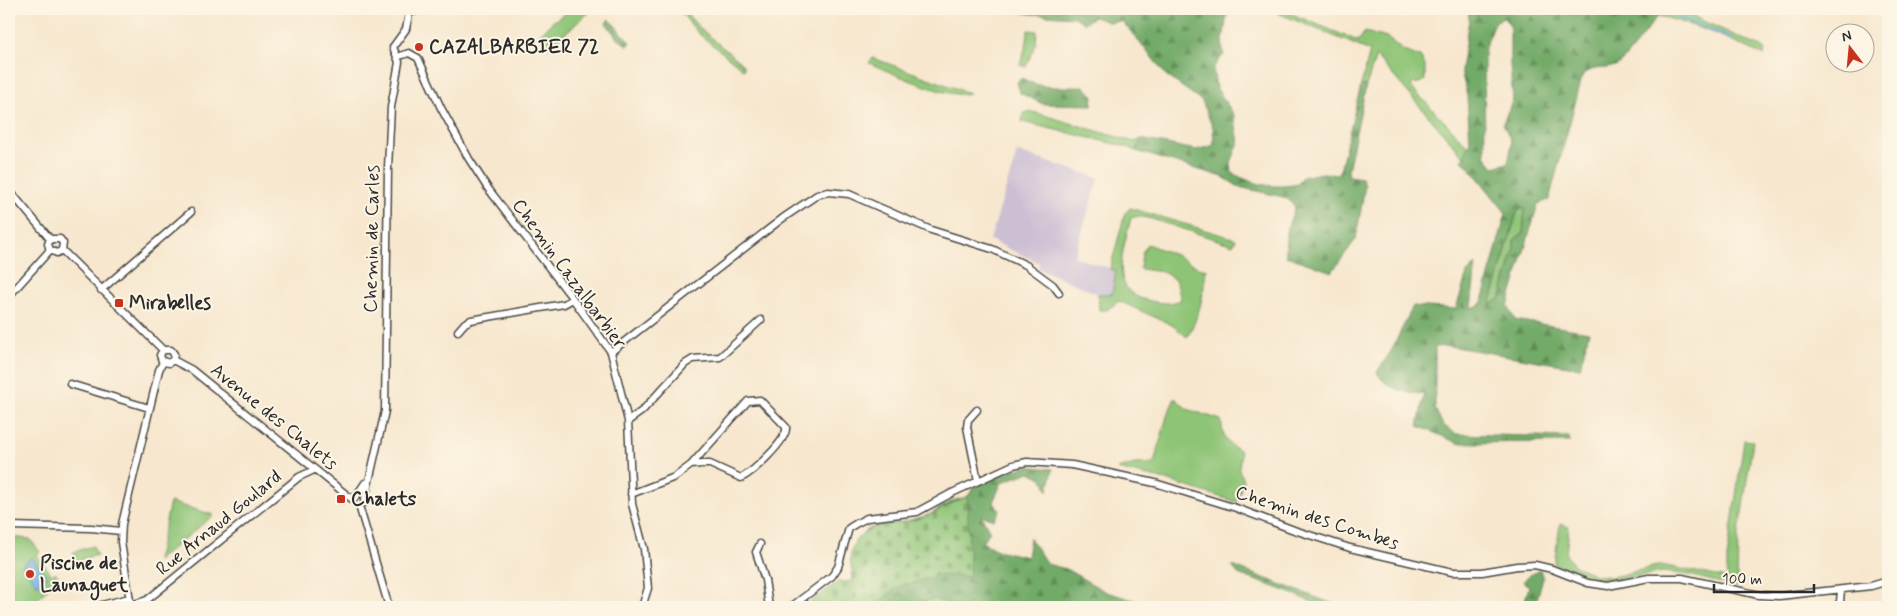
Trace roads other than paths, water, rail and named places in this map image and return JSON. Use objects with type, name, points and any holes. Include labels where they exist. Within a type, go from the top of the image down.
[{"type":"street","points":[[410,10],[426,9]]},
{"type":"street","name":"Chemin de Carles","points":[[364,503],[384,411],[388,168],[391,107],[399,62],[394,44],[406,29],[410,10]]},
{"type":"street","name":"Chemin Cazalbarbier","points":[[397,57],[409,53],[415,54],[418,58],[468,159],[491,193],[573,299],[611,352],[628,422],[634,518],[644,549],[648,588],[642,607]]},
{"type":"street","name":"Avenue des Chalets","points":[[9,190],[50,239],[58,238],[62,240],[62,250],[100,290],[163,350],[171,350],[174,354],[174,360],[192,370],[314,470],[354,499],[360,498],[364,503]]},
{"type":"street","points":[[611,352],[783,218],[818,195],[828,192],[849,194],[931,230],[992,249],[1026,265],[1053,285],[1059,293]]},
{"type":"street","points":[[100,290],[192,212]]},
{"type":"street","points":[[50,239],[48,244],[50,250],[54,253],[62,250]]},
{"type":"street","points":[[9,296],[50,250]]},
{"type":"street","points":[[458,331],[465,323],[471,320],[564,304],[573,299]]},
{"type":"street","points":[[628,422],[642,411],[685,364],[693,359],[720,357],[761,320]]},
{"type":"street","points":[[131,606],[120,542],[121,531],[159,370],[163,362],[160,355],[163,350]]},
{"type":"street","points":[[163,362],[169,363],[174,360]]},
{"type":"street","points":[[70,384],[83,390],[150,408]]},
{"type":"street","points":[[631,494],[675,477],[691,465],[748,401],[760,400],[786,427],[785,436],[752,471],[741,478],[710,464],[691,465]]},
{"type":"street","points":[[977,410],[968,420],[966,427],[978,481]]},
{"type":"street","name":"Chemin des Combes","points":[[791,607],[832,576],[838,567],[849,528],[857,522],[867,518],[917,512],[1013,465],[1027,462],[1072,465],[1154,483],[1236,508],[1294,530],[1350,548],[1452,572],[1482,572],[1535,565],[1552,569],[1588,583],[1608,586],[1666,577],[1682,578],[1759,595],[1779,596],[1841,590],[1888,581]]},
{"type":"street","name":"Rue Arnaud Goulard","points":[[299,477],[306,463]]},
{"type":"street","name":"Rue Arnaud Goulard","points":[[131,606],[147,600],[299,477],[314,470]]},
{"type":"street","name":"Chemin de Carles","points":[[354,499],[369,475]]},
{"type":"street","name":"Avenue des Chalets","points":[[354,499],[354,507],[360,509],[389,607]]},
{"type":"street","points":[[360,509],[364,503]]},
{"type":"street","points":[[9,526],[81,527],[121,531]]},
{"type":"street","points":[[9,531],[20,526]]},
{"type":"street","points":[[760,544],[756,552],[765,580],[769,607]]},
{"type":"street","points":[[1836,607],[1840,602],[1841,590]]},
{"type":"street","points":[[94,607],[129,598]]},
{"type":"water","points":[[32,557],[47,577],[37,585],[22,565]]},
{"type":"waterway","points":[[1660,9],[1730,38]]},
{"type":"place","name":"CAZALBARBIER 72","points":[[419,47]]},
{"type":"place","name":"Mirabelles","points":[[119,303]]},
{"type":"place","name":"Chalets","points":[[341,499]]},
{"type":"place","name":"Piscine de Launaguet","points":[[30,574]]}]
